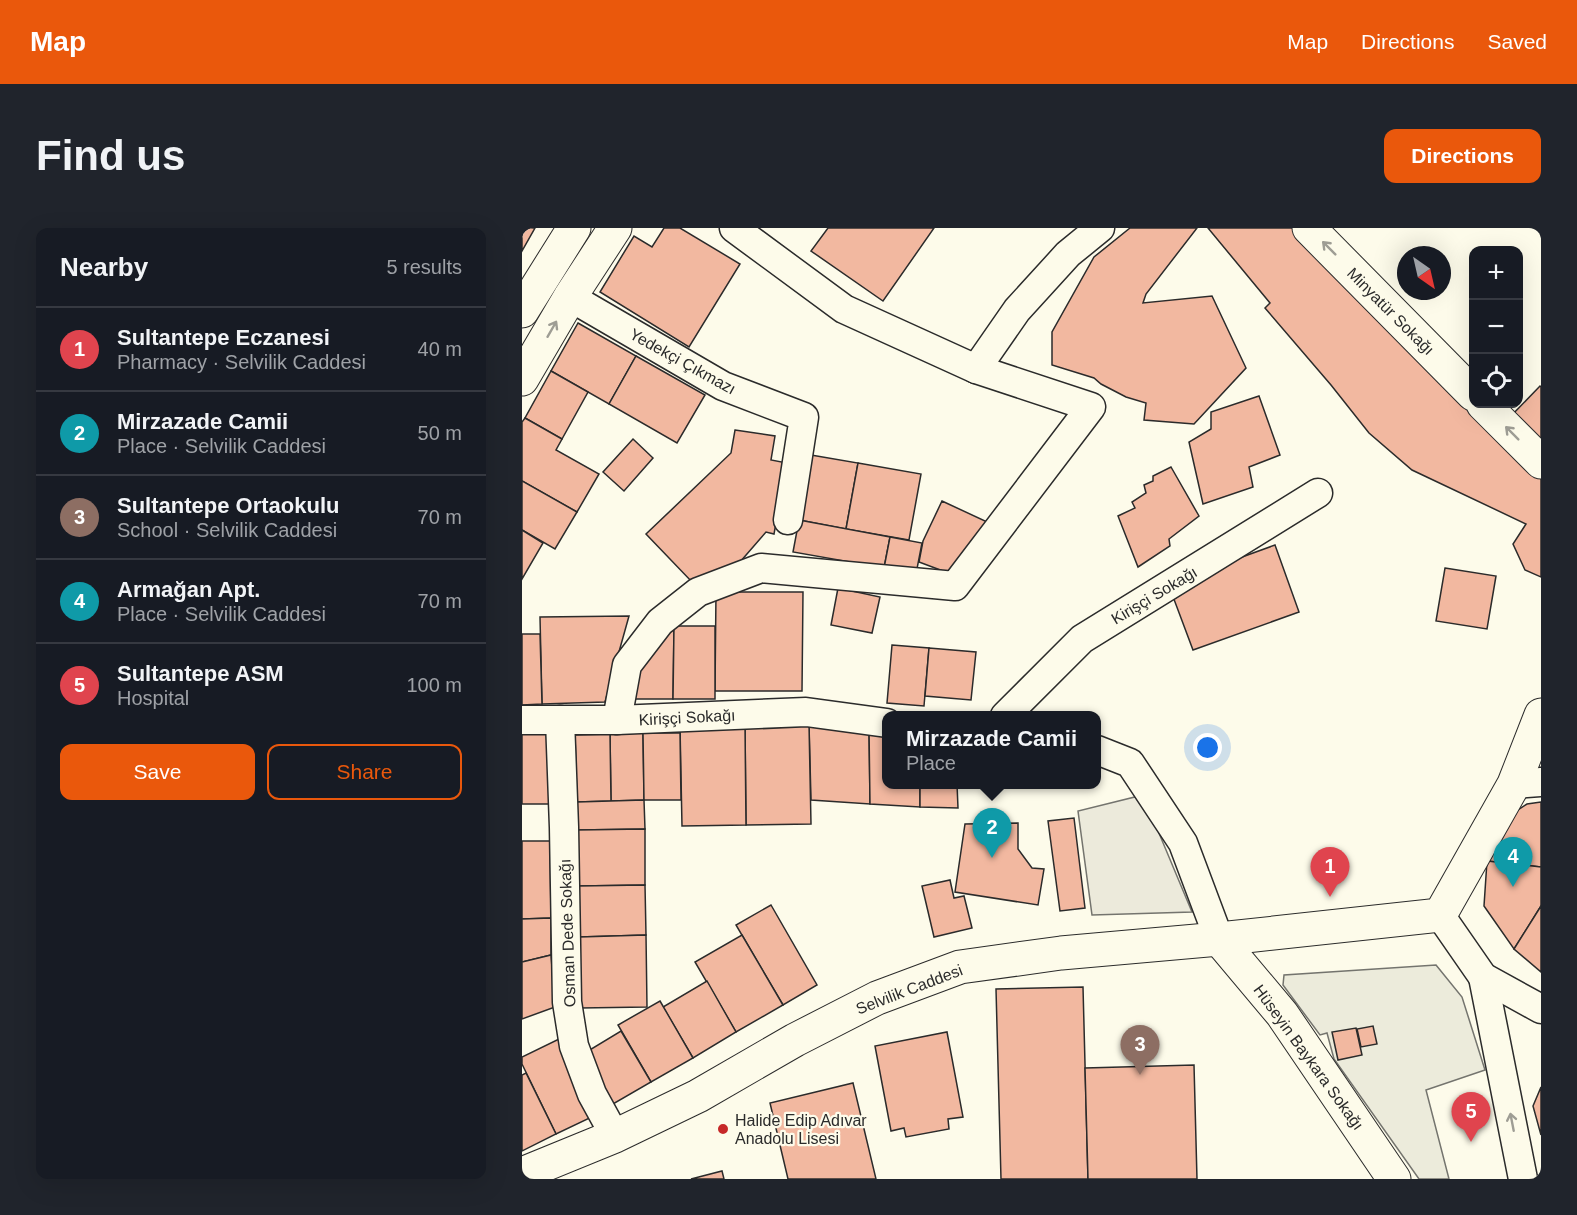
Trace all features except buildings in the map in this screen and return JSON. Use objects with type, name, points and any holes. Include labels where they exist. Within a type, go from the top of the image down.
[{"type":"street","points":[[522,311],[574,228]]},
{"type":"street","points":[[522,380],[570,297],[615,228]]},
{"type":"street","points":[[617,720],[627,664],[660,622],[698,592],[761,568],[955,586],[1091,407],[976,369],[844,309],[734,228]]},
{"type":"street","points":[[976,369],[1017,310],[1068,254],[1100,228]]},
{"type":"street","name":"Minyatür Sokağı","points":[[1309,228],[1469,390]]},
{"type":"street","name":"Yedekçi Çıkmazı","points":[[570,297],[723,386],[804,417],[788,520]]},
{"type":"street","points":[[1487,408],[1541,462]]},
{"type":"street","name":"Kirişçi Sokağı","points":[[1010,711],[1082,639],[1318,493]]},
{"type":"street","name":"Kirişçi Sokağı","points":[[522,720],[617,720],[806,712],[882,722]]},
{"type":"street","points":[[1523,1179],[1483,977],[1440,915],[1527,783],[1541,715]]},
{"type":"street","name":"Osman Dede Sokağı","points":[[560,720],[567,1002],[574,1046],[592,1094],[615,1136]]},
{"type":"street","points":[[1101,752],[1131,763],[1183,843],[1220,939]]},
{"type":"street","name":"Selvilik Caddesi","points":[[522,1174],[615,1136],[699,1096],[795,1040],[877,998],[960,967],[1061,953],[1220,939],[1440,915]]},
{"type":"street","name":"Hüseyin Baykara Sokağı","points":[[1220,939],[1282,1014],[1394,1179]]},
{"type":"street","points":[[1483,977],[1541,1009]]},
{"type":"shaded area","points":[[1143,795],[1192,912],[1092,915],[1078,811]]},
{"type":"shaded area","points":[[1436,965],[1462,997],[1485,1070],[1426,1090],[1449,1179],[1419,1179],[1334,1059],[1327,1033],[1320,1035],[1283,985],[1284,975]]},
{"type":"place","name":"Mirzazade Camii","points":[[992,858]]},
{"type":"place","name":"Armağan Apt.","points":[[1513,887]]},
{"type":"place","name":"Sultantepe Eczanesi","points":[[1330,897]]},
{"type":"place","name":"Sultantepe Ortaokulu","points":[[1140,1075]]},
{"type":"place","name":"Halide Edip Adıvar Anadolu Lisesi","points":[[723,1129]]},
{"type":"place","name":"Sultantepe ASM","points":[[1471,1142]]}]
